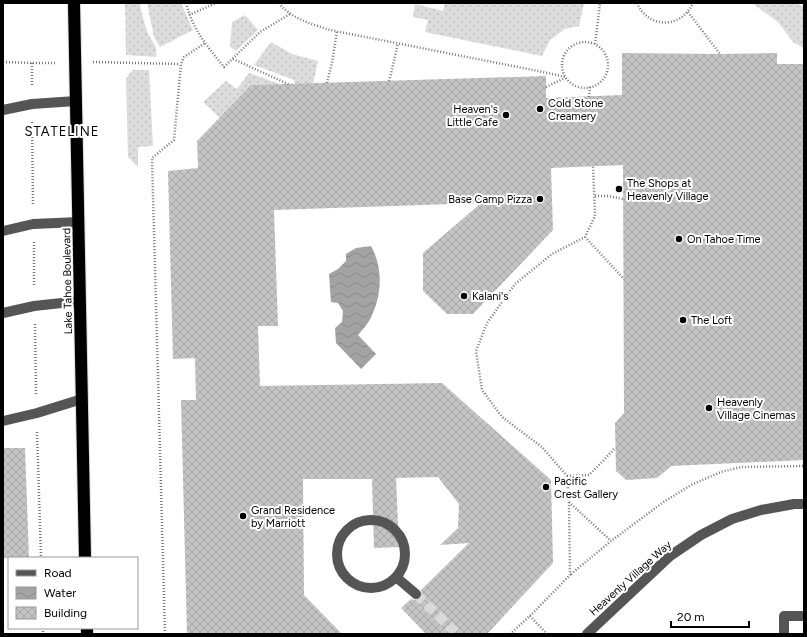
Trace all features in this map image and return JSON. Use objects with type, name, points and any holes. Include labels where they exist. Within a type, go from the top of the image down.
[{"type":"highway","name":"Lake Tahoe Boulevard","points":[[74,3],[85,557]]},
{"type":"street","points":[[3,110],[32,104],[76,101]]},
{"type":"street","points":[[3,231],[33,224],[79,222]]},
{"type":"street","points":[[3,313],[34,306],[80,301]]},
{"type":"street","points":[[3,421],[37,413],[82,399]]},
{"type":"street","name":"Heavenly Village Way","points":[[586,634],[670,556],[701,535],[732,519],[761,510],[794,504],[804,504]]},
{"type":"street","points":[[368,520],[379,521],[390,526],[398,534],[404,544],[405,555],[402,567],[396,577],[388,583],[378,587],[367,587],[357,584],[348,578],[342,570],[338,559],[338,549],[341,538],[347,530],[357,523],[368,520]]},
{"type":"street","points":[[396,577],[416,594]]},
{"type":"street","points":[[784,634],[784,616],[804,616]]},
{"type":"path","points":[[186,3],[189,15],[204,43],[224,67],[260,32],[291,14]]},
{"type":"path","points":[[189,15],[216,3]]},
{"type":"path","points":[[279,3],[284,10],[303,21],[337,31],[538,71],[566,78]]},
{"type":"path","points":[[596,44],[600,3]]},
{"type":"path","points":[[637,3],[645,16],[662,23],[672,22],[680,18],[688,12],[693,3]]},
{"type":"path","points":[[688,12],[720,54]]},
{"type":"path","points":[[327,83],[337,31]]},
{"type":"path","points":[[581,42],[596,44],[606,56],[608,64],[607,72],[603,79],[597,84],[583,88],[570,83],[562,70],[564,56],[568,49],[581,42]]},
{"type":"path","points":[[165,634],[152,158],[174,140],[181,64],[184,57],[204,43]]},
{"type":"path","points":[[389,81],[398,43]]},
{"type":"path","points":[[233,59],[290,85]]},
{"type":"path","points":[[546,87],[566,78]]},
{"type":"path","points":[[589,97],[590,87]]},
{"type":"path","points":[[570,575],[569,502],[567,476],[542,447],[502,417],[482,390],[476,351],[487,323],[515,284],[552,254],[584,237],[595,216],[593,166]]},
{"type":"path","points":[[595,196],[608,196],[623,200]]},
{"type":"path","points":[[584,237],[624,279]]},
{"type":"path","points":[[36,382],[41,557]]},
{"type":"path","points":[[567,476],[589,475],[615,448]]},
{"type":"path","points":[[510,634],[570,575],[611,541],[665,501],[693,484],[721,472],[741,468],[804,466]]},
{"type":"path","points":[[569,502],[611,541]]},
{"type":"path","points":[[530,616],[547,634]]},
{"type":"shaded area","points":[[125,3],[140,3],[147,31],[156,49],[156,57],[126,55]]},
{"type":"shaded area","points":[[147,3],[181,3],[193,30],[160,47],[154,37]]},
{"type":"shaded area","points":[[445,3],[584,3],[579,26],[565,29],[550,40],[542,56],[425,32],[428,20],[413,17],[415,4],[443,11]]},
{"type":"shaded area","points":[[752,3],[793,3],[804,6],[804,48],[793,42],[778,22]]},
{"type":"shaded area","points":[[245,15],[258,30],[236,51],[230,46],[232,22]]},
{"type":"shaded area","points":[[271,42],[292,54],[318,61],[313,84],[295,85],[294,80],[254,65]]},
{"type":"shaded area","points":[[133,70],[149,70],[153,146],[138,147],[138,167],[128,157],[126,78]]},
{"type":"shaded area","points":[[249,73],[282,85],[220,118],[203,102],[226,81],[237,89]]},
{"type":"water","points":[[371,246],[378,263],[380,280],[378,298],[371,318],[358,335],[376,354],[361,369],[336,343],[335,328],[342,322],[343,311],[338,303],[331,302],[329,274],[338,269],[346,261],[346,254],[356,248]]},
{"type":"building","points":[[622,53],[777,53],[777,64],[804,64],[804,460],[671,466],[657,478],[626,480],[616,471],[615,423],[624,413],[623,165],[551,168],[553,230],[473,314],[447,314],[423,291],[423,253],[481,203],[274,210],[278,326],[258,326],[260,386],[442,383],[551,480],[553,563],[487,634],[426,634],[401,608],[411,599],[415,600],[421,598],[421,590],[469,543],[440,545],[458,528],[459,504],[438,477],[396,478],[399,547],[374,548],[372,479],[303,479],[304,595],[342,634],[187,634],[181,400],[196,400],[195,358],[173,359],[168,171],[198,168],[197,141],[251,85],[546,76],[546,98],[622,95]]},
{"type":"building","points":[[3,448],[25,448],[29,557],[3,558]]},
{"type":"tunnel","points":[[416,594],[457,634]]},
{"type":"place","name":"Cold Stone Creamery","points":[[540,109]]},
{"type":"place","name":"Heaven's Little Cafe","points":[[506,115]]},
{"type":"place","name":"The Shops at Heavenly Village","points":[[619,189]]},
{"type":"place","name":"Base Camp Pizza","points":[[540,199]]},
{"type":"place","name":"On Tahoe Time","points":[[679,239]]},
{"type":"place","name":"Kalani's","points":[[464,296]]},
{"type":"place","name":"The Loft","points":[[683,320]]},
{"type":"place","name":"Heavenly Village Cinemas","points":[[709,408]]},
{"type":"place","name":"Pacific Crest Gallery","points":[[546,487]]},
{"type":"place","name":"Grand Residence by Marriott","points":[[243,516]]},
{"type":"district","name":"STATELINE","points":[[62,131]]}]
